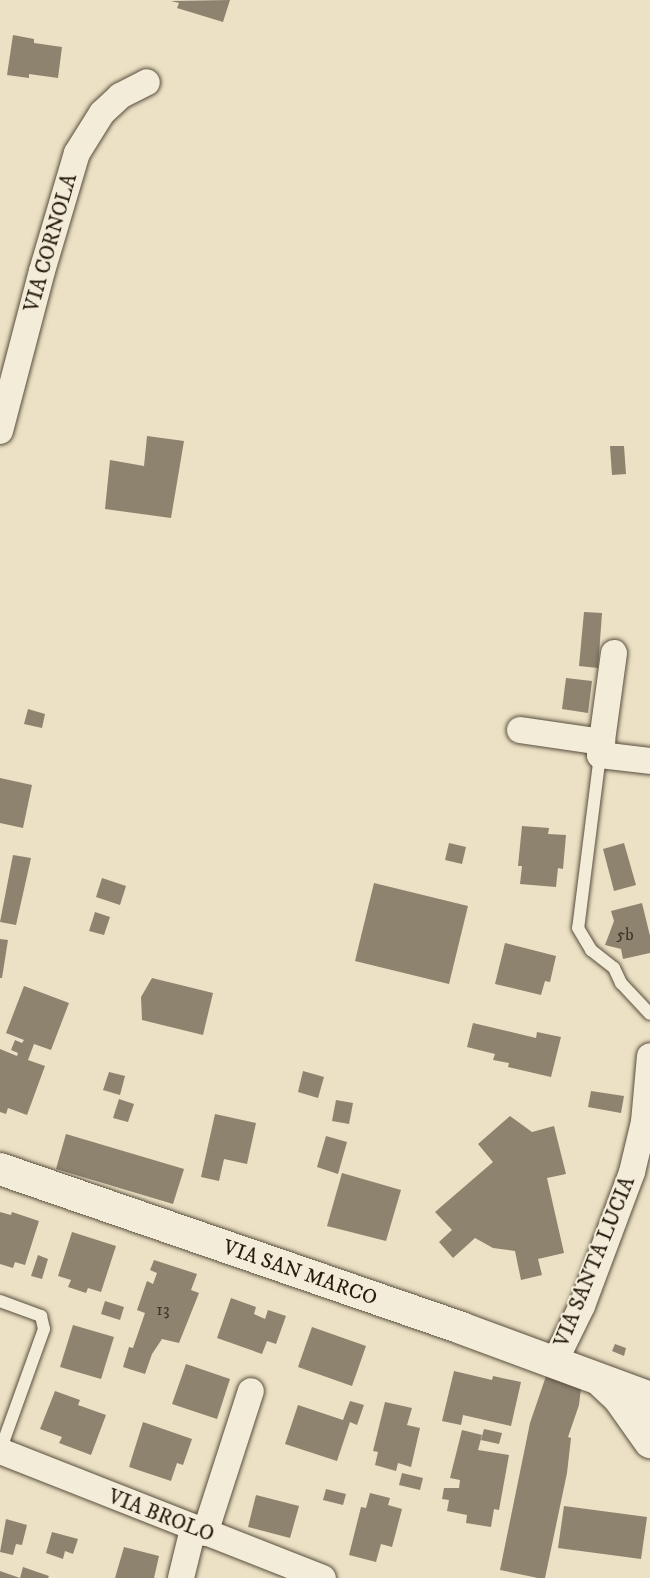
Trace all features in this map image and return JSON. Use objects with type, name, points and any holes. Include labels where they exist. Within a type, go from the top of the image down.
[{"type":"street","name":"VIA CORNOLA","points":[[0,431],[42,271],[77,153],[102,113],[120,96],[147,82]]},
{"type":"street","points":[[601,749],[614,653]]},
{"type":"street","points":[[520,730],[650,761]]},
{"type":"street","name":"VIA SANTA LUCIA","points":[[555,1361],[582,1306],[632,1172],[644,1122],[650,1056]]},
{"type":"street","name":"VIA SAN MARCO","points":[[0,1169],[555,1361],[650,1398]]},
{"type":"street","name":"VIA SAN MARCO","points":[[599,1380],[619,1398],[650,1442]]},
{"type":"street","points":[[182,1578],[252,1391]]},
{"type":"street","name":"VIA BROLO","points":[[0,1451],[323,1578]]},
{"type":"lane","points":[[601,749],[578,928],[591,951],[614,968],[621,983],[650,1014]]},
{"type":"lane","points":[[0,1300],[41,1316],[44,1329],[0,1451]]},
{"type":"building","points":[[230,0],[223,22],[177,8],[179,3],[171,1]]},
{"type":"building","points":[[13,35],[34,39],[34,43],[62,47],[58,78],[29,74],[29,78],[7,75]]},
{"type":"building","points":[[147,436],[184,441],[171,518],[105,509],[110,460],[144,466]]},
{"type":"building","points":[[610,446],[624,446],[626,474],[612,475]]},
{"type":"building","points":[[584,612],[602,613],[598,668],[579,666]]},
{"type":"building","points":[[566,678],[592,681],[588,713],[562,709]]},
{"type":"building","points":[[28,709],[45,714],[42,728],[24,724]]},
{"type":"building","points":[[0,778],[32,785],[23,828],[0,823]]},
{"type":"building","points":[[522,826],[549,828],[548,834],[566,835],[563,869],[558,868],[556,887],[520,884],[522,866],[518,866]]},
{"type":"building","points":[[449,843],[466,847],[462,864],[445,860]]},
{"type":"building","points":[[624,843],[636,885],[614,891],[603,849]]},
{"type":"building","points":[[13,855],[31,858],[16,925],[0,922]]},
{"type":"building","points":[[102,878],[126,886],[120,905],[96,897]]},
{"type":"building","points":[[374,883],[468,906],[449,984],[355,961]]},
{"type":"building","points":[[642,903],[650,936],[650,953],[623,959],[621,949],[605,945],[614,921],[611,911]]},
{"type":"building","points":[[95,912],[110,917],[104,935],[89,931]]},
{"type":"building","points":[[0,939],[8,940],[2,978],[0,978]]},
{"type":"building","points":[[505,943],[556,956],[550,982],[545,981],[541,995],[495,984]]},
{"type":"building","points":[[152,978],[213,993],[203,1035],[142,1020],[141,997]]},
{"type":"building","points":[[24,986],[69,1003],[51,1050],[34,1044],[28,1060],[45,1066],[27,1115],[8,1108],[6,1114],[0,1112],[0,1049],[17,1056],[18,1053],[11,1050],[15,1040],[22,1043],[24,1040],[6,1033]]},
{"type":"building","points":[[473,1023],[536,1038],[537,1032],[561,1037],[551,1077],[508,1067],[509,1063],[493,1060],[495,1054],[467,1047]]},
{"type":"building","points":[[303,1071],[324,1077],[318,1098],[298,1092]]},
{"type":"building","points":[[109,1072],[125,1076],[120,1095],[103,1090]]},
{"type":"building","points":[[591,1091],[624,1096],[621,1113],[588,1107]]},
{"type":"building","points":[[119,1099],[134,1104],[128,1122],[113,1118]]},
{"type":"building","points":[[336,1100],[353,1103],[349,1124],[332,1121]]},
{"type":"building","points":[[215,1114],[256,1123],[247,1164],[224,1159],[219,1181],[201,1177]]},
{"type":"building","points":[[510,1116],[532,1132],[554,1126],[566,1174],[547,1178],[564,1253],[538,1259],[542,1275],[521,1280],[515,1251],[493,1248],[475,1238],[453,1258],[439,1242],[452,1230],[435,1212],[493,1162],[478,1144]]},
{"type":"building","points":[[66,1134],[184,1169],[173,1204],[56,1169]]},
{"type":"building","points":[[326,1136],[347,1142],[338,1174],[317,1167]]},
{"type":"building","points":[[342,1173],[401,1190],[386,1241],[327,1226]]},
{"type":"building","points":[[0,1212],[11,1215],[12,1212],[39,1221],[25,1265],[15,1262],[13,1268],[0,1264]]},
{"type":"building","points":[[72,1232],[116,1246],[101,1292],[88,1288],[86,1293],[68,1287],[71,1280],[58,1276]]},
{"type":"building","points":[[38,1255],[48,1259],[42,1279],[31,1276]]},
{"type":"building","points":[[154,1260],[197,1274],[191,1290],[199,1293],[179,1343],[162,1339],[152,1354],[145,1374],[123,1367],[129,1347],[133,1348],[145,1313],[137,1310],[147,1281],[153,1284],[157,1273],[150,1270]]},
{"type":"building","points":[[231,1298],[256,1307],[254,1314],[265,1319],[268,1310],[286,1316],[276,1344],[267,1341],[262,1354],[217,1338]]},
{"type":"building","points":[[105,1301],[124,1307],[120,1320],[101,1314]]},
{"type":"building","points":[[73,1325],[114,1337],[101,1379],[60,1367]]},
{"type":"building","points":[[312,1327],[366,1346],[352,1386],[298,1367]]},
{"type":"building","points":[[615,1344],[626,1348],[624,1356],[612,1351]]},
{"type":"building","points":[[186,1364],[230,1379],[217,1419],[172,1404]]},
{"type":"building","points":[[454,1371],[492,1380],[493,1376],[521,1382],[511,1426],[463,1415],[461,1425],[442,1421]]},
{"type":"building","points":[[546,1376],[581,1388],[579,1405],[568,1437],[571,1438],[567,1473],[545,1578],[538,1578],[500,1570],[530,1423]]},
{"type":"building","points":[[55,1391],[80,1400],[78,1405],[106,1415],[91,1455],[59,1443],[62,1437],[40,1429]]},
{"type":"building","points":[[350,1401],[364,1405],[357,1425],[350,1422],[337,1461],[285,1444],[298,1405],[343,1420]]},
{"type":"building","points":[[385,1402],[412,1408],[407,1425],[420,1428],[411,1467],[398,1463],[396,1471],[375,1465],[378,1452],[373,1451]]},
{"type":"building","points":[[143,1422],[192,1439],[183,1465],[177,1463],[171,1481],[129,1467]]},
{"type":"building","points":[[484,1429],[502,1433],[499,1444],[481,1440]]},
{"type":"building","points":[[462,1430],[482,1435],[478,1450],[509,1455],[499,1510],[494,1509],[491,1527],[466,1523],[467,1515],[447,1511],[449,1500],[442,1499],[444,1488],[459,1488],[460,1480],[450,1478]]},
{"type":"building","points":[[402,1473],[423,1478],[420,1490],[399,1485]]},
{"type":"building","points":[[326,1489],[346,1494],[343,1505],[323,1500]]},
{"type":"building","points":[[370,1493],[390,1498],[388,1505],[402,1509],[392,1547],[381,1544],[376,1562],[349,1555],[361,1507],[366,1508]]},
{"type":"building","points":[[256,1495],[299,1506],[290,1538],[248,1527]]},
{"type":"building","points":[[564,1506],[647,1517],[641,1559],[558,1548]]},
{"type":"building","points":[[6,1519],[27,1525],[22,1545],[16,1544],[13,1555],[0,1552]]},
{"type":"building","points":[[52,1532],[78,1539],[73,1554],[65,1551],[63,1559],[46,1553]]},
{"type":"building","points":[[124,1547],[159,1556],[154,1578],[115,1578]]},
{"type":"building","points":[[23,1567],[49,1576],[48,1578],[20,1578]]},
{"type":"building","points":[[0,1571],[20,1578],[0,1578]]}]
